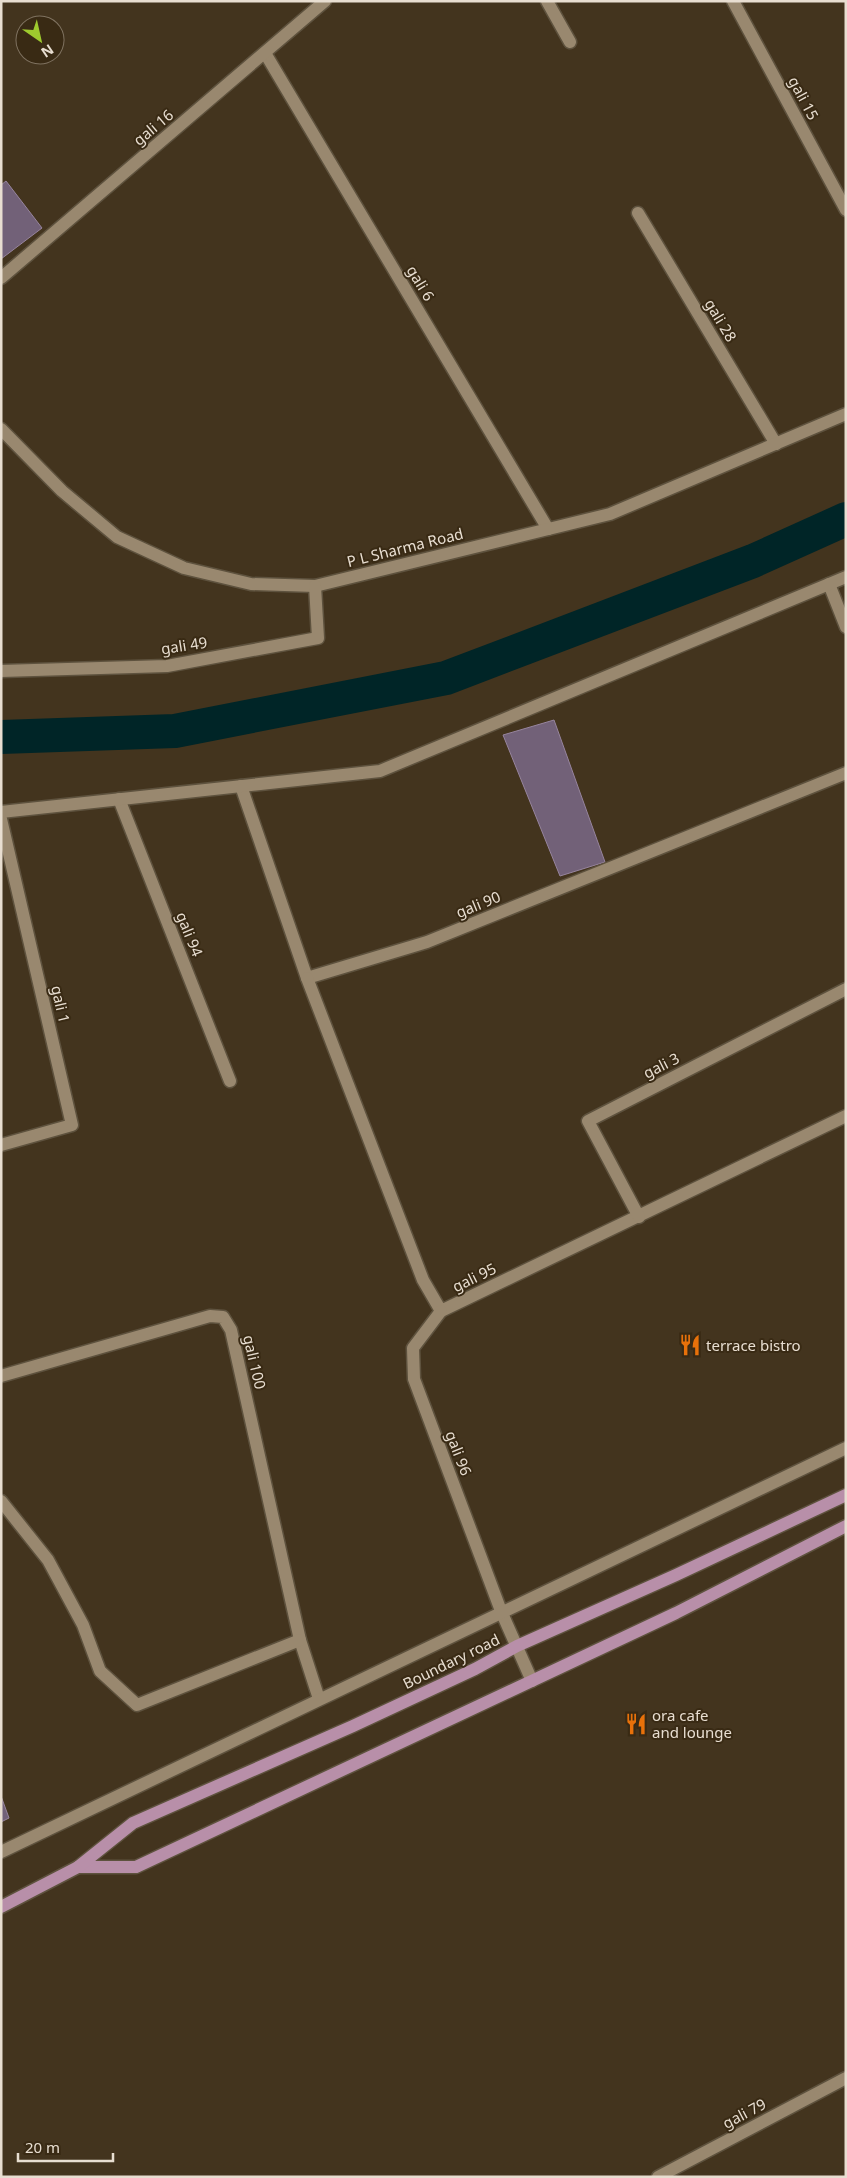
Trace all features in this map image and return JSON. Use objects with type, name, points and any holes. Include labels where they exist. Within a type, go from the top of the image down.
[{"type":"main road","name":"Boundary road","points":[[1,1907],[78,1867],[133,1822],[353,1726],[475,1669],[517,1646],[685,1571],[846,1495]]},
{"type":"main road","name":"Boundary road","points":[[78,1867],[136,1868],[676,1613],[846,1526]]},
{"type":"street","name":"gali 16","points":[[1,278],[325,1]]},
{"type":"street","points":[[547,1],[570,42]]},
{"type":"street","name":"gali 15","points":[[734,1],[846,210]]},
{"type":"street","name":"gali 6","points":[[265,53],[548,529]]},
{"type":"street","name":"gali 28","points":[[638,213],[776,444]]},
{"type":"street","name":"P L Sharma Road","points":[[1,428],[62,491],[118,537],[184,568],[251,584],[315,586],[610,514],[846,414]]},
{"type":"street","points":[[1,812],[380,771],[846,577]]},
{"type":"street","points":[[829,584],[846,628]]},
{"type":"street","name":"gali 49","points":[[1,672],[167,666],[318,638],[315,586]]},
{"type":"street","name":"gali 90","points":[[307,978],[427,942],[846,773]]},
{"type":"street","points":[[241,786],[307,978]]},
{"type":"street","name":"gali 94","points":[[119,799],[230,1081]]},
{"type":"street","name":"gali 1","points":[[1,819],[72,1125],[1,1145]]},
{"type":"street","name":"gali 95","points":[[307,978],[423,1280],[441,1312],[846,1116]]},
{"type":"street","name":"gali 3","points":[[639,1217],[588,1121],[846,989]]},
{"type":"street","name":"gali 96","points":[[441,1312],[413,1348],[414,1379],[501,1611],[532,1681]]},
{"type":"street","name":"gali 100","points":[[1,1376],[210,1316],[223,1317],[231,1330],[300,1640],[320,1699]]},
{"type":"street","points":[[1,1852],[501,1611],[846,1448]]},
{"type":"street","points":[[1,1501],[48,1560],[83,1625],[100,1671],[137,1705],[300,1640]]},
{"type":"street","name":"gali 79","points":[[658,2177],[846,2078]]},
{"type":"building","points":[[6,181],[42,228],[1,259],[1,185]]},
{"type":"building","points":[[554,720],[605,862],[560,876],[503,735]]},
{"type":"building","points":[[1,1796],[9,1818],[1,1822]]},
{"type":"waterway","points":[[1,737],[175,731],[446,678],[753,561],[846,519]]},
{"type":"place","name":"terrace bistro","points":[[690,1345]]},
{"type":"place","name":"ora cafe and lounge","points":[[636,1724]]}]
